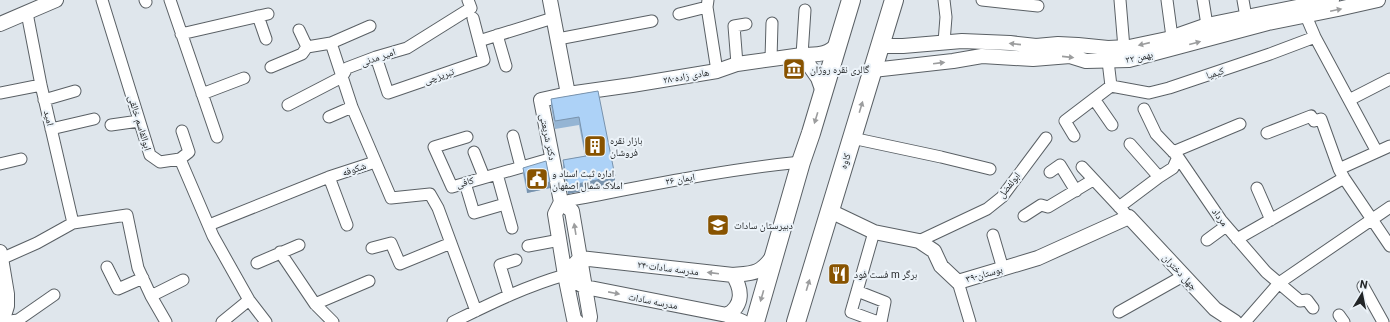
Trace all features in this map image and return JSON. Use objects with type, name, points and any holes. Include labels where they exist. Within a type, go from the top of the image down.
[{"type":"main road","points":[[755,322],[773,256],[850,0]]},
{"type":"main road","name":"کاوه","points":[[796,322],[894,0]]},
{"type":"street","points":[[0,24],[56,0]]},
{"type":"street","name":"ابوالقاسم خالقی","points":[[102,0],[150,155],[160,162],[180,159]]},
{"type":"street","points":[[170,0],[217,137]]},
{"type":"street","points":[[550,0],[568,94]]},
{"type":"street","points":[[944,0],[946,18],[944,42]]},
{"type":"street","points":[[982,0],[1038,6]]},
{"type":"street","points":[[1120,0],[1124,48]]},
{"type":"street","points":[[1167,0],[1172,37]]},
{"type":"street","points":[[1202,0],[1207,25]]},
{"type":"street","points":[[1243,0],[1246,17]]},
{"type":"street","name":"۲۲ بهمن","points":[[880,46],[962,41],[1010,43],[1036,46],[1065,44],[1124,48],[1172,37],[1207,25],[1246,17],[1290,5],[1332,0]]},
{"type":"street","name":"۲۲ بهمن","points":[[873,70],[953,61],[982,56],[1033,58],[1070,56],[1086,61],[1129,60],[1268,23],[1378,0]]},
{"type":"street","points":[[679,14],[707,4],[717,71]]},
{"type":"street","name":"تبریزچی","points":[[376,57],[388,93],[484,60],[471,9]]},
{"type":"street","name":"امیر مدنی","points":[[288,105],[342,77],[347,68],[406,48],[471,9]]},
{"type":"street","points":[[805,10],[802,55],[818,78],[823,92]]},
{"type":"street","name":"امید","points":[[27,13],[44,100],[73,223]]},
{"type":"street","points":[[181,34],[263,15],[266,39]]},
{"type":"street","points":[[1306,16],[1377,152]]},
{"type":"street","points":[[479,40],[553,18]]},
{"type":"street","points":[[558,39],[652,21]]},
{"type":"street","points":[[771,59],[772,23]]},
{"type":"street","points":[[738,64],[734,26],[746,24]]},
{"type":"street","points":[[271,67],[302,54],[307,48],[331,43],[370,26]]},
{"type":"street","points":[[299,30],[307,48]]},
{"type":"street","points":[[497,35],[506,66]]},
{"type":"street","name":"کیمیا","points":[[1111,86],[1149,92],[1168,88],[1316,37]]},
{"type":"street","points":[[331,43],[352,108],[376,162]]},
{"type":"street","name":"۲۸-هادی زاده","points":[[568,94],[717,71],[738,64],[802,55],[823,54],[831,51],[838,44]]},
{"type":"street","points":[[912,45],[908,49],[906,55],[907,59],[913,66]]},
{"type":"street","points":[[1074,136],[1065,121],[1111,86],[1108,61]]},
{"type":"street","points":[[202,94],[244,78]]},
{"type":"street","points":[[1350,100],[1390,79]]},
{"type":"street","points":[[0,93],[41,85]]},
{"type":"street","points":[[44,100],[75,92]]},
{"type":"street","name":"دکتر شریعتی","points":[[568,94],[541,100],[561,202],[555,214],[565,275],[574,319],[577,322]]},
{"type":"street","points":[[1094,100],[1112,125]]},
{"type":"street","points":[[328,117],[352,108]]},
{"type":"street","name":"مرداد","points":[[1144,109],[1156,134],[1175,155],[1237,239],[1266,272],[1300,301],[1307,300],[1313,308]]},
{"type":"street","points":[[1267,133],[1311,116],[1314,122],[1321,119],[1342,173],[1390,246]]},
{"type":"street","points":[[51,130],[94,119]]},
{"type":"street","points":[[111,125],[139,121]]},
{"type":"street","points":[[1082,168],[1124,212],[1159,177],[1173,168],[1175,155],[1240,124]]},
{"type":"street","points":[[182,131],[189,152],[180,159],[209,225],[249,300],[266,322]]},
{"type":"street","points":[[514,136],[521,167]]},
{"type":"street","name":"کافی","points":[[467,137],[434,147],[452,186],[553,158]]},
{"type":"street","points":[[852,138],[990,169]]},
{"type":"street","name":"ابولفضل","points":[[919,241],[986,209],[1002,197],[1046,138]]},
{"type":"street","points":[[1130,144],[1159,177]]},
{"type":"street","points":[[1237,239],[1271,220],[1342,173],[1390,146]]},
{"type":"street","points":[[474,152],[484,177]]},
{"type":"street","points":[[0,164],[21,159]]},
{"type":"street","name":"شکوفه","points":[[209,225],[329,177],[376,162],[391,198],[430,194],[438,208],[476,311]]},
{"type":"street","name":"۲۶ ایمان","points":[[561,202],[687,178],[801,162]]},
{"type":"street","points":[[1050,172],[1060,165],[1076,190]]},
{"type":"street","points":[[497,174],[512,228]]},
{"type":"street","points":[[329,177],[347,225]]},
{"type":"street","points":[[1024,216],[1041,205],[1048,207],[1093,180]]},
{"type":"street","points":[[465,183],[474,213],[505,204]]},
{"type":"street","points":[[1256,188],[1271,220]]},
{"type":"street","name":"دکتر شریعتی","points":[[561,202],[572,211],[590,317],[589,322]]},
{"type":"street","points":[[1245,322],[1279,283],[1390,207]]},
{"type":"street","name":"۳۹-بوستان","points":[[830,211],[874,232],[919,241],[934,251],[941,266],[958,282],[1038,258],[1124,212]]},
{"type":"street","name":"چهل دختران","points":[[1124,212],[1215,309],[1235,322]]},
{"type":"street","points":[[54,295],[18,320],[2,322],[7,306],[7,294],[1,263],[73,223],[127,215],[138,268],[151,296],[166,322]]},
{"type":"street","points":[[1207,240],[1226,226]]},
{"type":"street","points":[[857,291],[885,302],[879,322],[851,312],[857,291],[874,232]]},
{"type":"street","points":[[993,235],[1003,269]]},
{"type":"street","points":[[528,246],[560,240]]},
{"type":"street","points":[[372,248],[391,243],[400,264],[451,243]]},
{"type":"street","points":[[258,263],[280,252],[299,245]]},
{"type":"street","points":[[280,252],[315,304],[333,322]]},
{"type":"street","name":"۲۴-مدرسه سادات","points":[[580,258],[733,275],[758,271],[766,266],[773,256]]},
{"type":"street","points":[[452,322],[509,295],[565,275],[580,258]]},
{"type":"street","points":[[509,295],[500,265],[516,260]]},
{"type":"street","points":[[107,267],[118,289],[143,278]]},
{"type":"street","name":"مدرسه سادات","points":[[565,275],[585,287],[732,319]]},
{"type":"street","points":[[732,319],[739,303],[740,291],[739,285],[733,275]]},
{"type":"street","points":[[1119,312],[1183,276]]},
{"type":"street","points":[[151,296],[183,280]]},
{"type":"street","points":[[315,304],[369,280]]},
{"type":"street","points":[[958,282],[970,322]]},
{"type":"street","points":[[1364,293],[1383,322]]},
{"type":"street","points":[[222,322],[249,300]]},
{"type":"building","name":"بازار نقره فروشان","points":[[598,91],[615,176],[568,186],[563,160],[586,156],[579,117],[555,121],[551,99]]},
{"type":"building","name":"اداره ثبت اسناد و املاک شمال اصفهان","points":[[546,161],[550,182],[527,187],[523,168]]},
{"type":"place","name":"گالری نقره روژان","points":[[794,69]]},
{"type":"place","name":"بازار نقره فروشان","points":[[595,146]]},
{"type":"place","name":"اداره ثبت اسناد و املاک شمال اصفهان","points":[[537,179]]},
{"type":"place","name":"دبیرستان سادات","points":[[718,225]]},
{"type":"place","name":"فست فود m برگر","points":[[839,274]]}]
